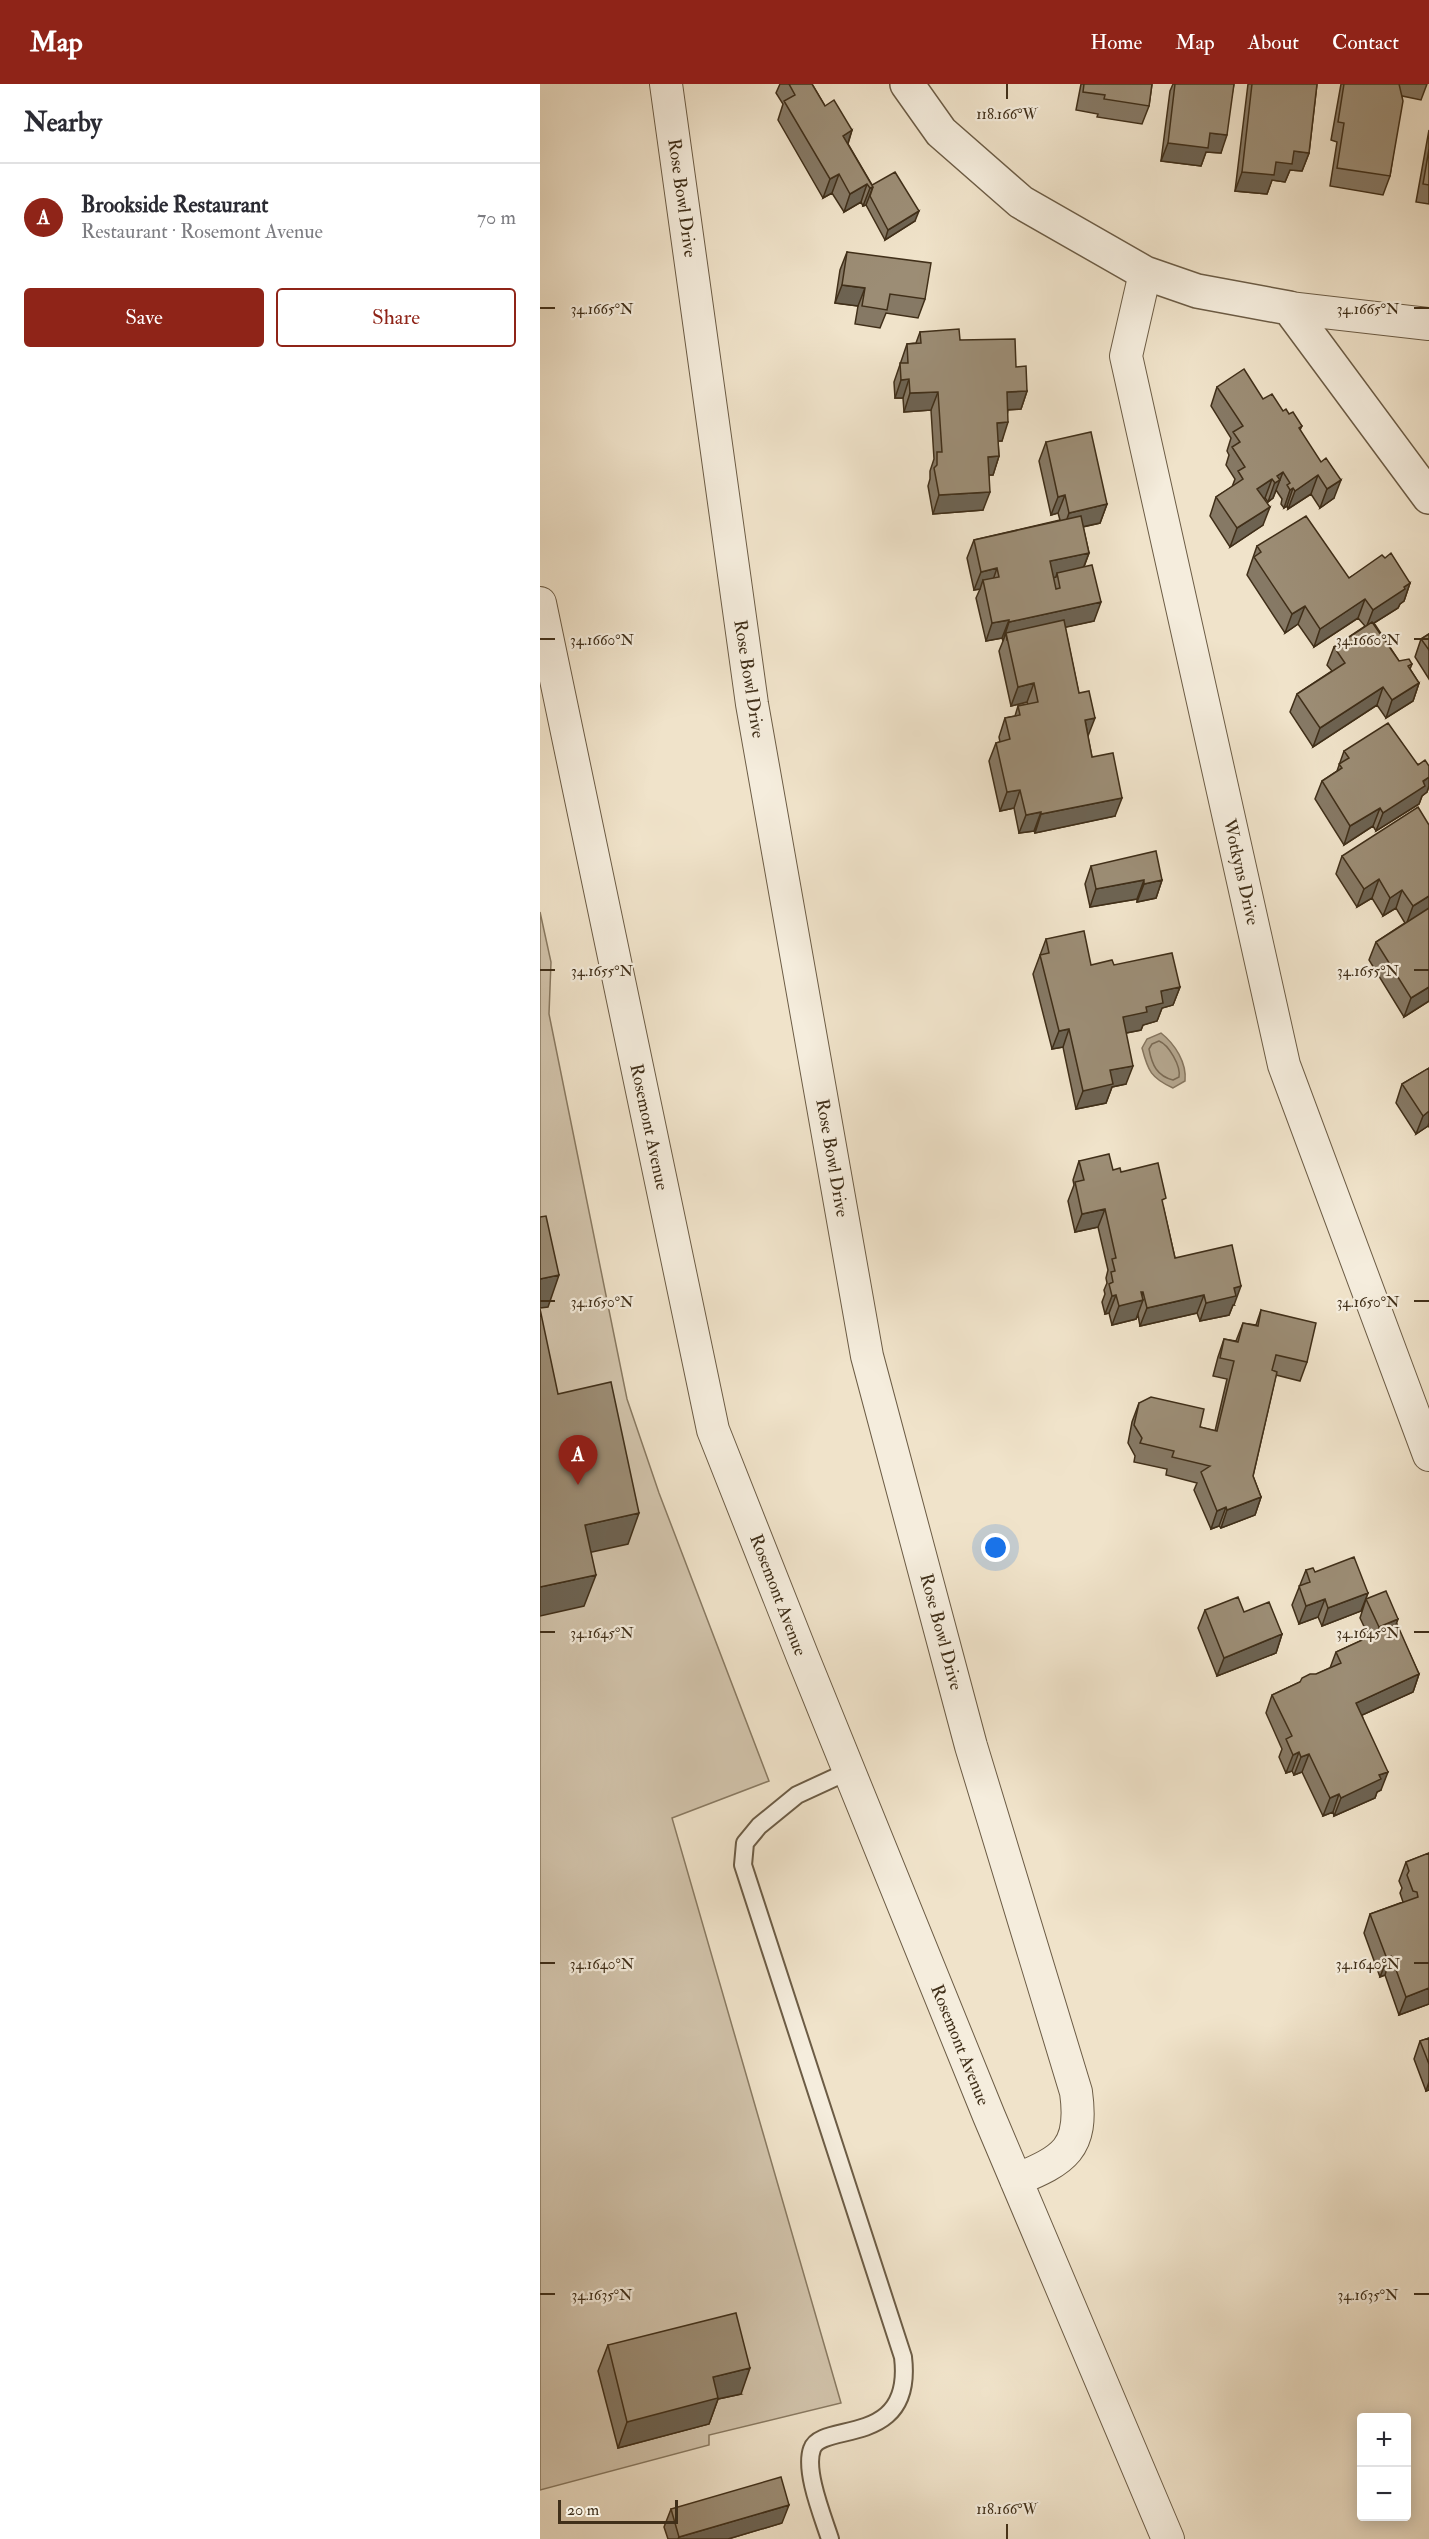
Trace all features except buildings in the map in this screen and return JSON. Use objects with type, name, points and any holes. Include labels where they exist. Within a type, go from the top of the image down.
[{"type":"street","name":"Rose Bowl Drive","points":[[666,84],[752,704],[867,1356],[971,1746],[1076,2092],[1078,2129],[1067,2149],[1052,2165],[1016,2180]]},
{"type":"street","points":[[907,84],[941,132],[1021,202],[1145,273],[1197,291],[1289,308],[1429,324]]},
{"type":"street","name":"Wotkyns Drive","points":[[1145,273],[1126,356],[1284,1065],[1429,1455]]},
{"type":"street","points":[[1289,308],[1429,496]]},
{"type":"street","name":"Rosemont Avenue","points":[[540,603],[713,1430],[1016,2180],[1168,2539]]},
{"type":"lane","points":[[830,2539],[812,2478],[810,2455],[812,2446],[821,2439],[863,2429],[879,2421],[893,2408],[901,2392],[905,2375],[904,2366],[743,1865],[745,1843],[759,1826],[797,1795],[849,1771]]},
{"type":"shaded area","points":[[540,912],[551,962],[549,1014],[627,1399],[659,1493],[769,1781],[672,1818],[841,2403],[709,2435],[709,2445],[540,2490]]},
{"type":"water","points":[[1161,1033],[1175,1048],[1184,1067],[1185,1081],[1173,1088],[1155,1077],[1146,1063],[1142,1048],[1147,1039]]},
{"type":"place","name":"Brookside Restaurant","points":[[578,1485]]}]
